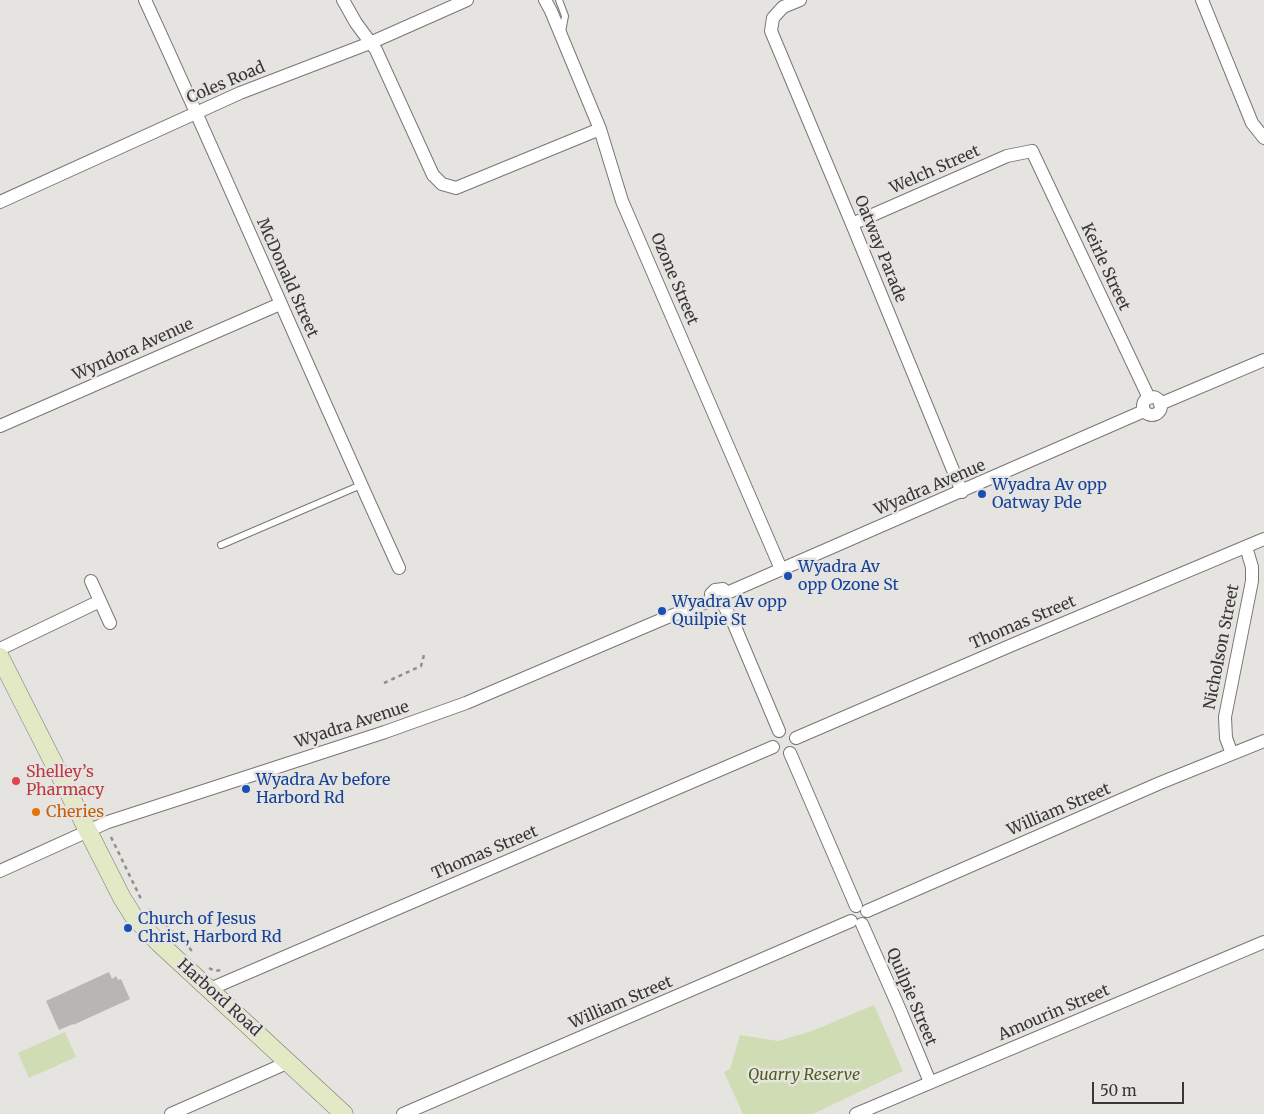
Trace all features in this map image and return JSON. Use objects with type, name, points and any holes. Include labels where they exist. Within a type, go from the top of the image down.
[{"type":"main road","name":"Harbord Road","points":[[0,657],[122,898],[134,917],[344,1114]]},
{"type":"street","name":"McDonald Street","points":[[145,0],[197,112],[280,304],[399,568]]},
{"type":"street","points":[[343,0],[376,50],[433,175],[442,184],[456,188],[600,129]]},
{"type":"street","name":"Coles Road","points":[[0,202],[240,93],[370,43],[467,0]]},
{"type":"street","name":"Ozone Street","points":[[545,0],[600,129],[622,201],[781,569]]},
{"type":"street","name":"Oatway Parade","points":[[800,0],[783,7],[773,18],[771,31],[962,492]]},
{"type":"street","points":[[1202,0],[1252,122],[1264,138]]},
{"type":"street","name":"Welch Street","points":[[852,224],[1007,156],[1032,151]]},
{"type":"street","name":"Keirle Street","points":[[1032,151],[1154,401]]},
{"type":"street","name":"Wyndora Avenue","points":[[0,426],[280,304]]},
{"type":"street","points":[[1154,401],[1264,360]]},
{"type":"street","name":"Wyadra Avenue","points":[[0,871],[117,818],[448,710],[663,619],[721,599],[781,569],[962,492],[1144,411],[1143,404],[1154,401]]},
{"type":"street","name":"Thomas Street","points":[[796,738],[1264,539]]},
{"type":"street","name":"Nicholson Street","points":[[1232,754],[1226,738],[1225,717],[1252,581],[1252,567],[1246,547]]},
{"type":"street","points":[[91,581],[110,623]]},
{"type":"street","points":[[721,599],[733,622],[779,731]]},
{"type":"street","points":[[0,649],[100,601]]},
{"type":"street","points":[[787,730],[794,734],[796,738],[795,748],[790,753],[778,752],[773,747],[774,736],[779,731],[787,730]]},
{"type":"street","name":"William Street","points":[[862,909],[1264,741]]},
{"type":"street","name":"Thomas Street","points":[[210,989],[773,747]]},
{"type":"street","points":[[790,753],[868,919],[857,922]]},
{"type":"street","name":"William Street","points":[[403,1114],[857,922]]},
{"type":"street","name":"Quilpie Street","points":[[857,922],[930,1082]]},
{"type":"street","name":"Amourin Street","points":[[856,1114],[1264,942]]},
{"type":"street","points":[[171,1114],[288,1062]]},
{"type":"lane","points":[[559,0],[565,16],[561,35]]},
{"type":"lane","points":[[221,545],[362,485]]},
{"type":"path","points":[[384,683],[421,666],[424,655]]},
{"type":"path","points":[[111,837],[143,902]]},
{"type":"path","points":[[147,907],[200,959]]},
{"type":"path","points":[[205,964],[215,971],[226,969],[232,980]]},
{"type":"green space","name":"Quarry Reserve","points":[[874,1005],[903,1071],[813,1114],[743,1114],[724,1072],[730,1069],[740,1035],[778,1041],[812,1031]]},
{"type":"green space","points":[[65,1032],[76,1057],[29,1078],[18,1053]]},
{"type":"building","points":[[109,972],[112,979],[116,976],[118,980],[121,979],[130,999],[59,1030],[46,1001]]},
{"type":"place","name":"Wyadra Av opp Oatway Pde","points":[[982,494]]},
{"type":"place","name":"Wyadra Av opp Ozone St","points":[[788,576]]},
{"type":"place","name":"Wyadra Av opp Quilpie St","points":[[662,611]]},
{"type":"place","name":"Shelley’s Pharmacy","points":[[16,781]]},
{"type":"place","name":"Wyadra Av before Harbord Rd","points":[[246,789]]},
{"type":"place","name":"Cheries","points":[[36,812]]},
{"type":"place","name":"Church of Jesus Christ, Harbord Rd","points":[[128,928]]}]
